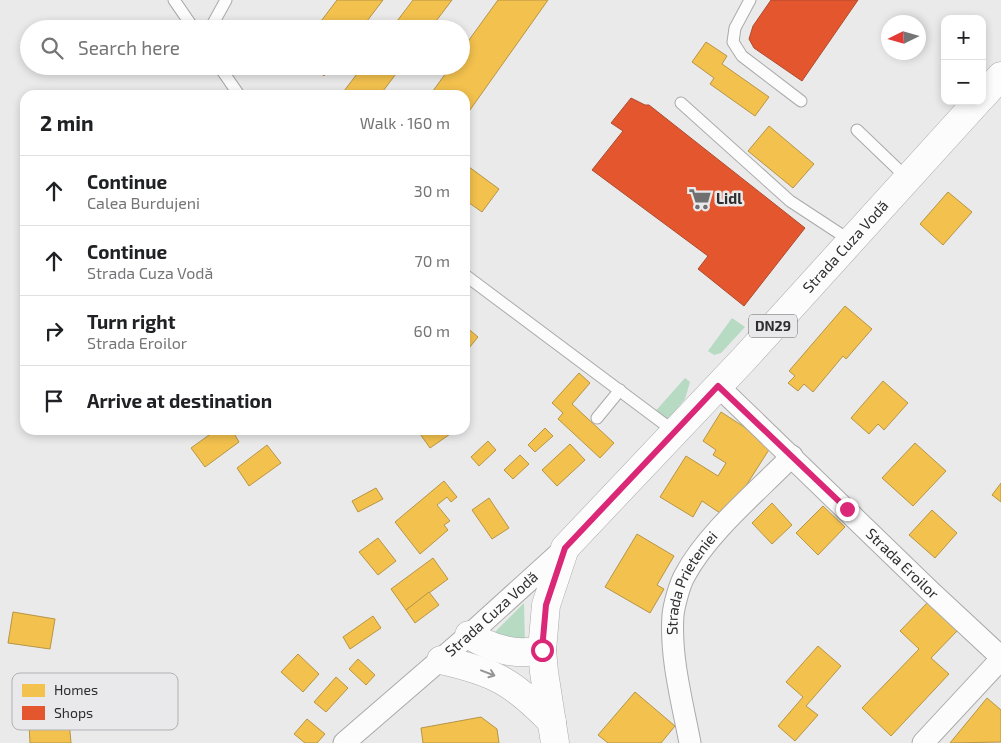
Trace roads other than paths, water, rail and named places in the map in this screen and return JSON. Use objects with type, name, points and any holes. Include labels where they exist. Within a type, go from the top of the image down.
[{"type":"main road","points":[[986,93],[1001,76]]},
{"type":"main road","name":"Strada Cuza Vodă","points":[[565,548],[718,386],[974,105]]},
{"type":"main road","name":"DN29","points":[[553,733],[542,650],[546,605],[565,548]]},
{"type":"main road","points":[[469,636],[501,650],[528,653],[542,650]]},
{"type":"main road","points":[[441,660],[493,675],[512,686],[529,699],[553,733]]},
{"type":"street","name":"Strada Eroilor","points":[[718,386],[1001,658]]},
{"type":"street","name":"Strada Prieteniei","points":[[690,743],[673,652],[674,614],[683,576],[713,535],[792,456]]},
{"type":"street","name":"Strada Cuza Vodă","points":[[344,743],[469,636],[565,548]]},
{"type":"street","points":[[923,743],[1001,658]]},
{"type":"lane","points":[[174,0],[188,20]]},
{"type":"lane","points":[[215,20],[226,0]]},
{"type":"lane","points":[[750,0],[735,28],[733,42],[742,56],[802,101]]},
{"type":"lane","points":[[225,75],[236,90]]},
{"type":"lane","points":[[681,103],[790,201],[851,241]]},
{"type":"lane","points":[[857,130],[908,179]]},
{"type":"lane","points":[[470,279],[675,432]]},
{"type":"lane","points":[[597,418],[620,390]]},
{"type":"place","name":"Lidl","points":[[700,199]]}]
